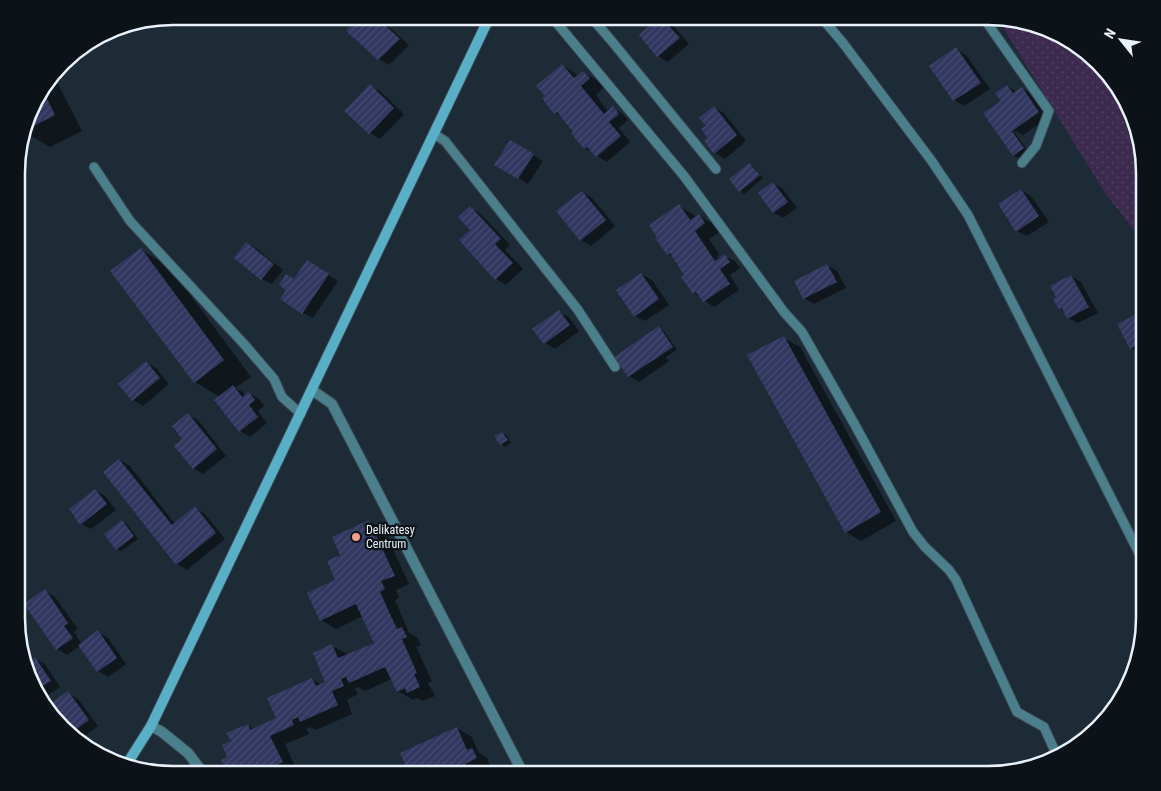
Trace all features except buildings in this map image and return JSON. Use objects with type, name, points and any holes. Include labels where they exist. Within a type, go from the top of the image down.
[{"type":"street","points":[[130,759],[151,726],[486,25]]},
{"type":"street","points":[[312,390],[332,404],[519,766]]},
{"type":"street","points":[[151,726],[162,732],[188,753],[198,766]]},
{"type":"lane","points":[[558,25],[684,176],[784,312],[802,332],[913,532],[956,580],[1017,712],[1044,727],[1054,750]]},
{"type":"lane","points":[[598,25],[716,169]]},
{"type":"lane","points":[[828,25],[931,160],[968,215],[1136,547]]},
{"type":"lane","points":[[989,25],[1049,111],[1036,146],[1022,163]]},
{"type":"lane","points":[[434,134],[445,141],[572,302],[615,367]]},
{"type":"lane","points":[[94,167],[130,221],[244,344],[274,379],[282,396],[301,414]]},
{"type":"shaded area","points":[[1002,26],[1045,36],[1062,45],[1093,68],[1111,91],[1119,104],[1135,154],[1136,233],[1105,193]]},
{"type":"place","name":"Delikatesy Centrum","points":[[356,537]]}]
